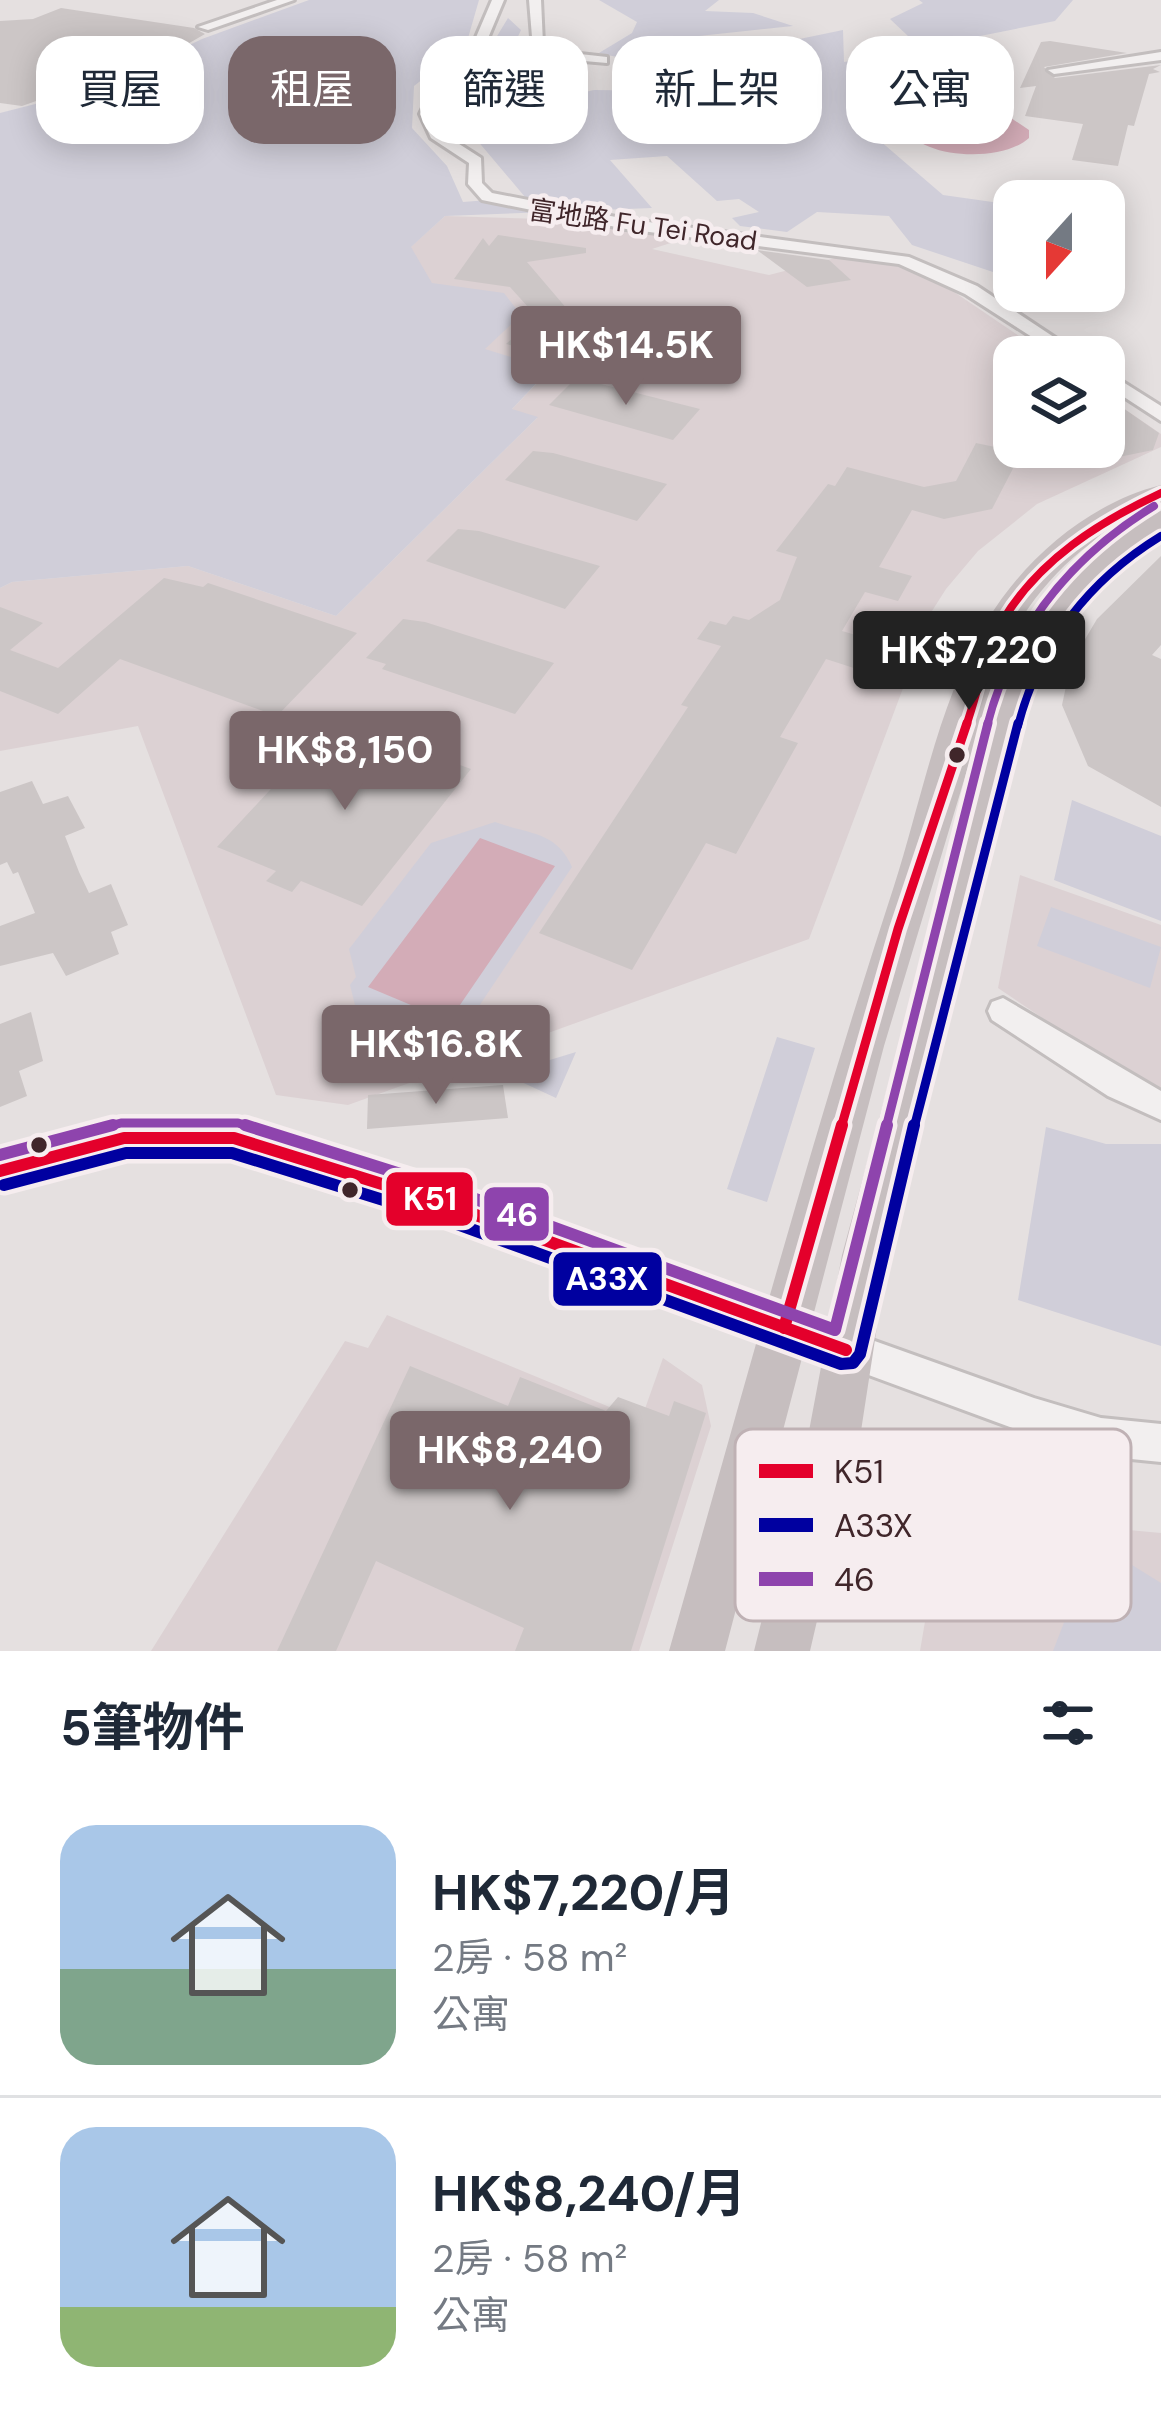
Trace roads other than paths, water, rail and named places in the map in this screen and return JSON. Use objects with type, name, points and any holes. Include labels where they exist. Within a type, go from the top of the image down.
[{"type":"main road","points":[[757,1429],[898,929],[1002,621],[1060,552],[1116,514],[1161,493]]},
{"type":"main road","points":[[836,1429],[865,1255],[1018,674],[1049,610],[1076,578],[1107,551],[1161,519]]},
{"type":"main road","points":[[697,1651],[735,1510]]},
{"type":"main road","points":[[782,1651],[789,1621]]},
{"type":"street","points":[[204,27],[288,0]]},
{"type":"street","name":"富地路 Fu Tei Road","points":[[498,0],[478,50],[434,98],[427,114],[436,135],[476,161],[476,184],[487,197],[518,208],[870,253],[922,266],[1043,336]]},
{"type":"street","points":[[536,0],[536,36]]},
{"type":"street","points":[[588,58],[603,60]]},
{"type":"street","points":[[1054,70],[1159,58]]},
{"type":"street","points":[[944,296],[970,290]]},
{"type":"street","points":[[1125,390],[1161,415]]},
{"type":"street","points":[[1004,1011],[1119,1086],[1161,1106]]},
{"type":"street","points":[[0,1171],[124,1138],[234,1138],[298,1154],[443,1203],[1073,1429]]},
{"type":"street","points":[[1131,1440],[1161,1443]]}]
